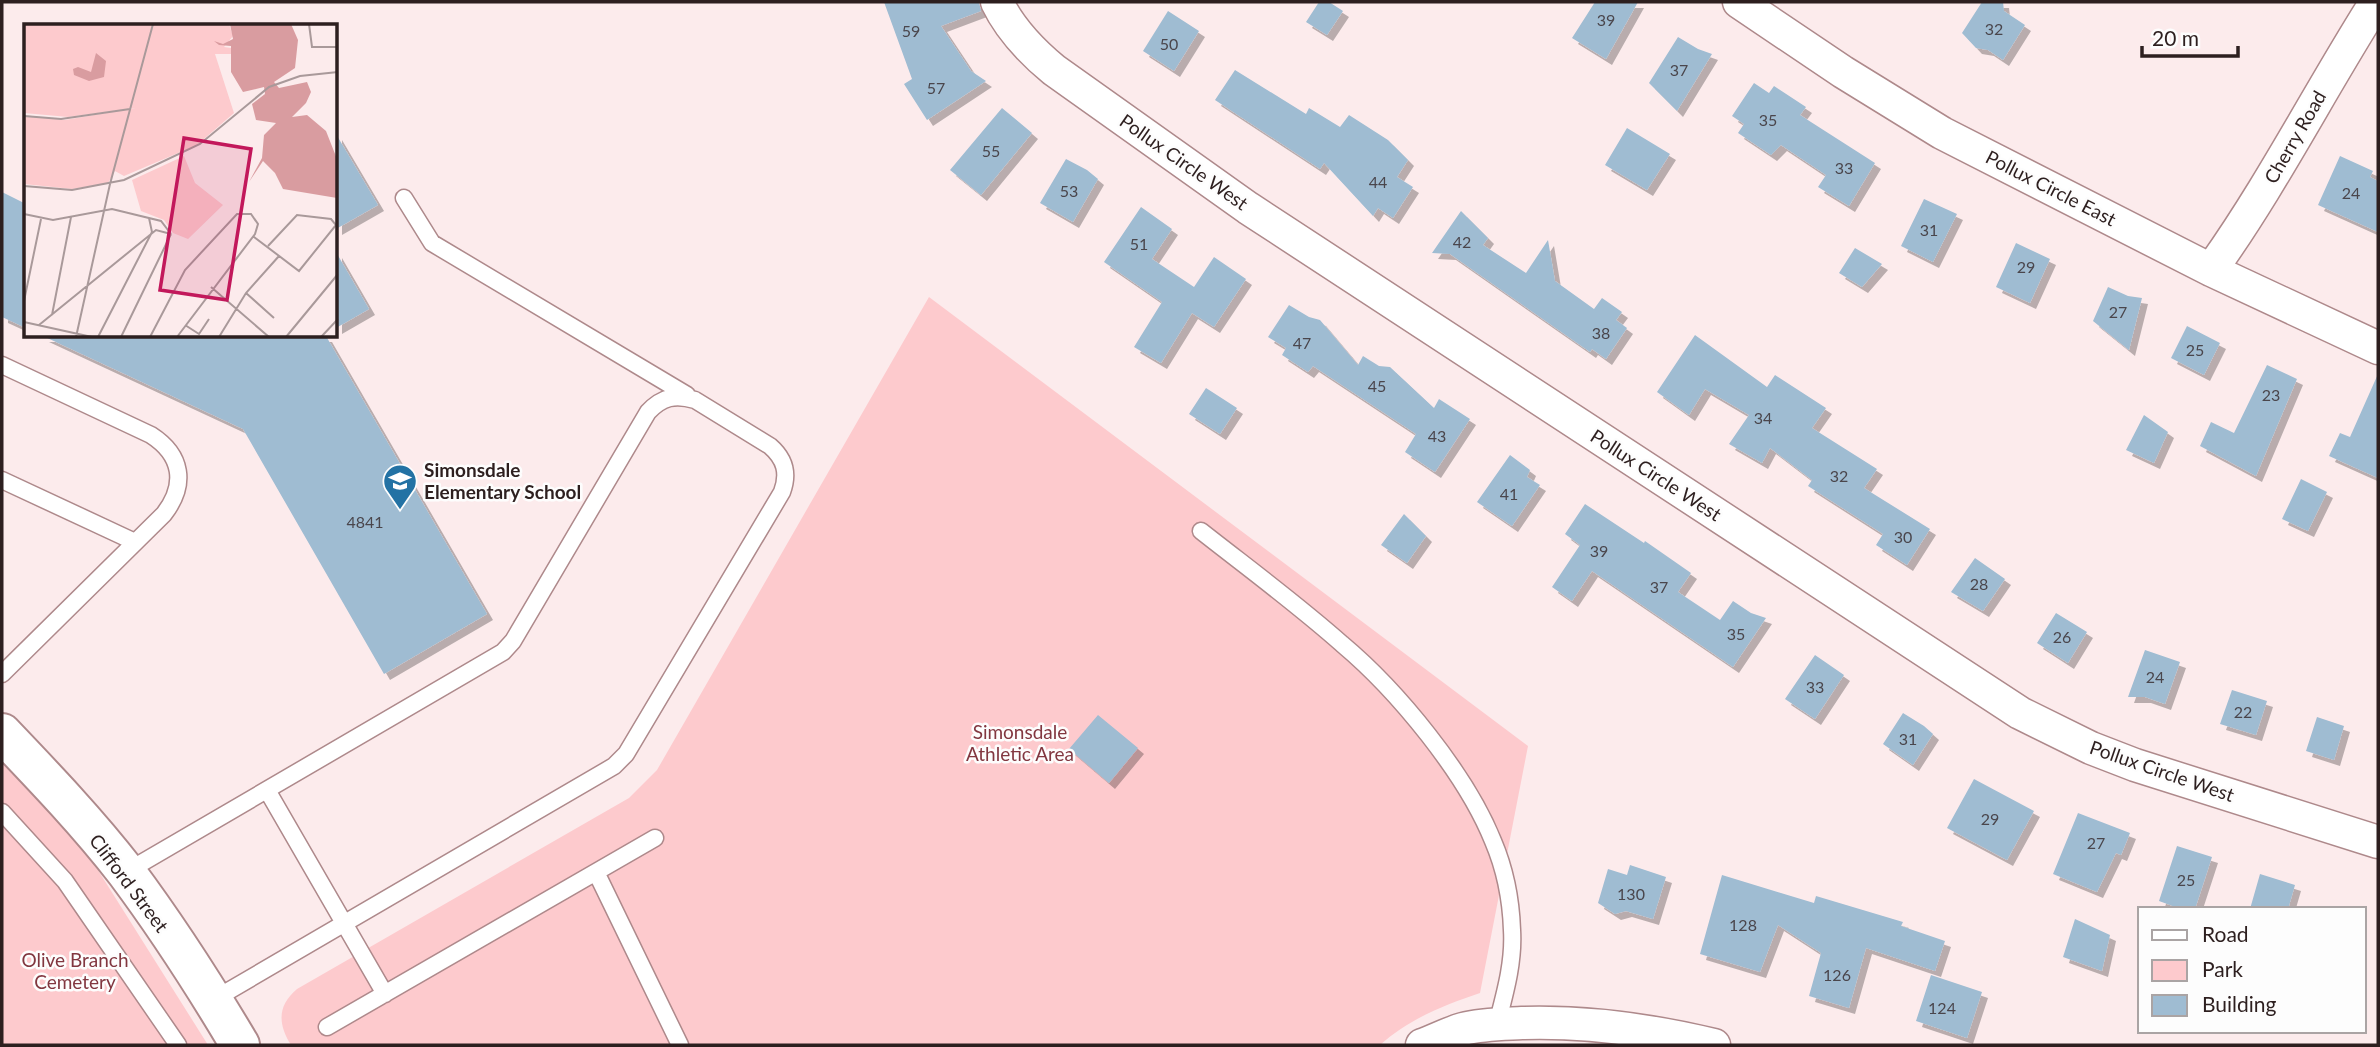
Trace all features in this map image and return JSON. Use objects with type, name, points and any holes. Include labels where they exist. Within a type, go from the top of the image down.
[{"type":"street","name":"Pollux Circle West","points":[[997,2],[1003,16],[1039,57],[1248,208],[2021,713],[2091,748],[2135,765],[2378,842]]},
{"type":"street","name":"Pollux Circle East","points":[[1739,2],[1843,72],[1942,132],[2211,270],[2378,348]]},
{"type":"street","name":"Cherry Road","points":[[2211,270],[2242,227],[2376,2]]},
{"type":"street","name":"Clifford Street","points":[[2,733],[126,872],[213,1000],[240,1045]]},
{"type":"street","points":[[1422,1045],[1463,1029],[1494,1035],[1549,1022],[1605,1025],[1674,1035],[1714,1045]]},
{"type":"lane","points":[[213,1000],[614,766],[626,754],[782,492],[786,480],[780,454],[770,446],[432,243],[404,198]]},
{"type":"lane","points":[[2,365],[151,435],[164,443],[173,456],[178,471],[174,501],[164,514],[2,674]]},
{"type":"lane","points":[[126,872],[503,652],[513,641],[648,412],[657,402],[669,397],[682,396],[695,400]]},
{"type":"lane","points":[[2,480],[135,542]]},
{"type":"lane","points":[[1200,531],[1344,645],[1399,700],[1470,795],[1493,841],[1507,885],[1513,930],[1511,967],[1494,1035]]},
{"type":"lane","points":[[267,790],[385,994]]},
{"type":"lane","points":[[2,812],[65,881],[178,1045]]},
{"type":"lane","points":[[327,1027],[655,838]]},
{"type":"lane","points":[[596,872],[680,1045]]},
{"type":"green space","name":"Simonsdale Athletic Area","points":[[929,297],[1528,746],[1480,993],[1427,1014],[1380,1045],[291,1045],[284,1030],[282,1015],[290,995],[297,989],[629,798],[657,770]]},
{"type":"green space","name":"Olive Branch Cemetery","points":[[2,761],[79,840],[208,1045],[2,1045]]},
{"type":"building","points":[[884,2],[979,2],[981,11],[941,26],[971,71],[986,81],[927,120],[904,84],[912,79]]},
{"type":"building","points":[[1319,2],[1329,2],[1343,11],[1327,35],[1306,22]]},
{"type":"building","points":[[1595,2],[1638,2],[1606,59],[1572,38]]},
{"type":"building","points":[[1982,2],[2003,2],[2004,11],[2025,25],[2003,60],[1988,50],[1976,48],[1962,33]]},
{"type":"building","points":[[1168,11],[1199,31],[1174,71],[1143,51]]},
{"type":"building","points":[[1678,37],[1712,54],[1677,111],[1649,83]]},
{"type":"building","points":[[1235,70],[1306,114],[1309,108],[1340,127],[1349,115],[1388,140],[1408,160],[1397,177],[1413,187],[1393,218],[1378,208],[1373,216],[1324,163],[1320,169],[1215,100]]},
{"type":"building","points":[[1754,83],[1769,93],[1774,86],[1806,107],[1800,115],[1875,163],[1849,206],[1818,187],[1826,175],[1781,145],[1771,155],[1738,133],[1744,124],[1732,116]]},
{"type":"building","points":[[1002,108],[1032,133],[981,195],[950,170]]},
{"type":"building","points":[[1627,128],[1670,154],[1647,190],[1605,165]]},
{"type":"building","points":[[338,137],[378,205],[338,228]]},
{"type":"building","points":[[2340,156],[2373,171],[2370,177],[2378,181],[2378,232],[2318,205]]},
{"type":"building","points":[[1066,159],[1098,179],[1073,222],[1040,203]]},
{"type":"building","points":[[2,192],[24,203],[24,327],[2,317]]},
{"type":"building","points":[[1924,199],[1957,214],[1933,262],[1901,246]]},
{"type":"building","points":[[1141,207],[1172,229],[1152,259],[1194,287],[1214,257],[1246,279],[1214,327],[1192,313],[1161,363],[1134,347],[1162,302],[1104,262]]},
{"type":"building","points":[[1461,211],[1488,238],[1483,245],[1526,273],[1548,240],[1555,281],[1594,309],[1602,298],[1622,312],[1616,320],[1627,328],[1606,359],[1592,349],[1590,352],[1450,254],[1432,253]]},
{"type":"building","points":[[2016,243],[2050,259],[2030,303],[1996,287]]},
{"type":"building","points":[[1855,248],[1882,264],[1862,287],[1839,273]]},
{"type":"building","points":[[338,255],[369,309],[338,327]]},
{"type":"building","points":[[2108,287],[2128,296],[2142,298],[2129,350],[2093,321]]},
{"type":"building","points":[[1289,305],[1320,320],[1358,365],[1363,356],[1379,366],[1390,367],[1434,408],[1439,399],[1470,419],[1435,472],[1405,452],[1416,434],[1313,366],[1308,372],[1282,355],[1286,348],[1268,337]]},
{"type":"building","points":[[2187,326],[2220,343],[2204,375],[2171,358]]},
{"type":"building","points":[[1695,335],[1767,387],[1775,375],[1826,408],[1812,428],[1877,469],[1864,488],[1930,529],[1907,565],[1876,545],[1883,534],[1808,486],[1812,480],[1770,448],[1762,463],[1729,444],[1749,415],[1705,389],[1689,415],[1657,392]]},
{"type":"building","points":[[47,338],[327,338],[487,614],[384,674],[243,429]]},
{"type":"building","points":[[2267,365],[2297,379],[2256,476],[2200,446],[2211,422],[2234,433]]},
{"type":"building","points":[[2378,374],[2378,478],[2329,456],[2340,433],[2350,437]]},
{"type":"building","points":[[1206,388],[1237,408],[1220,434],[1189,414]]},
{"type":"building","points":[[2144,415],[2168,432],[2154,463],[2126,450]]},
{"type":"building","points":[[1510,455],[1530,470],[1527,477],[1540,485],[1512,526],[1477,502]]},
{"type":"building","points":[[2301,479],[2327,492],[2308,531],[2282,519]]},
{"type":"building","points":[[1585,504],[1691,573],[1678,592],[1720,620],[1733,601],[1751,613],[1766,618],[1733,667],[1592,571],[1572,601],[1552,587],[1580,545],[1565,534]]},
{"type":"building","points":[[1404,514],[1426,536],[1407,563],[1381,545]]},
{"type":"building","points":[[1975,558],[2005,579],[1983,611],[1951,592]]},
{"type":"building","points":[[2056,613],[2087,632],[2068,663],[2037,643]]},
{"type":"building","points":[[2145,650],[2180,662],[2165,704],[2145,697],[2128,697]]},
{"type":"building","points":[[1815,655],[1844,675],[1815,719],[1785,699]]},
{"type":"building","points":[[2232,690],[2267,701],[2256,735],[2220,724]]},
{"type":"building","points":[[1903,713],[1933,734],[1913,765],[1883,744]]},
{"type":"building","points":[[1098,715],[1138,748],[1109,783],[1069,749]]},
{"type":"building","points":[[2317,717],[2344,726],[2334,760],[2306,751]]},
{"type":"building","points":[[1974,779],[2034,811],[2007,860],[1947,828]]},
{"type":"building","points":[[2078,813],[2130,833],[2121,855],[2116,853],[2097,892],[2053,874]]},
{"type":"building","points":[[2177,846],[2212,857],[2196,907],[2176,907],[2159,901]]},
{"type":"building","points":[[1630,865],[1666,877],[1653,919],[1626,911],[1615,914],[1598,903],[1608,869],[1627,875]]},
{"type":"building","points":[[2260,874],[2295,885],[2289,907],[2251,907]]},
{"type":"building","points":[[1722,875],[1814,903],[1816,896],[1903,922],[1901,926],[1945,941],[1935,971],[1866,948],[1849,1008],[1809,996],[1821,953],[1778,925],[1760,972],[1700,954]]},
{"type":"building","points":[[2075,919],[2110,935],[2102,971],[2063,957]]},
{"type":"building","points":[[1931,975],[1982,992],[1967,1038],[1916,1021]]},
{"type":"place","name":"Simonsdale Elementary School","points":[[400,511]]}]
